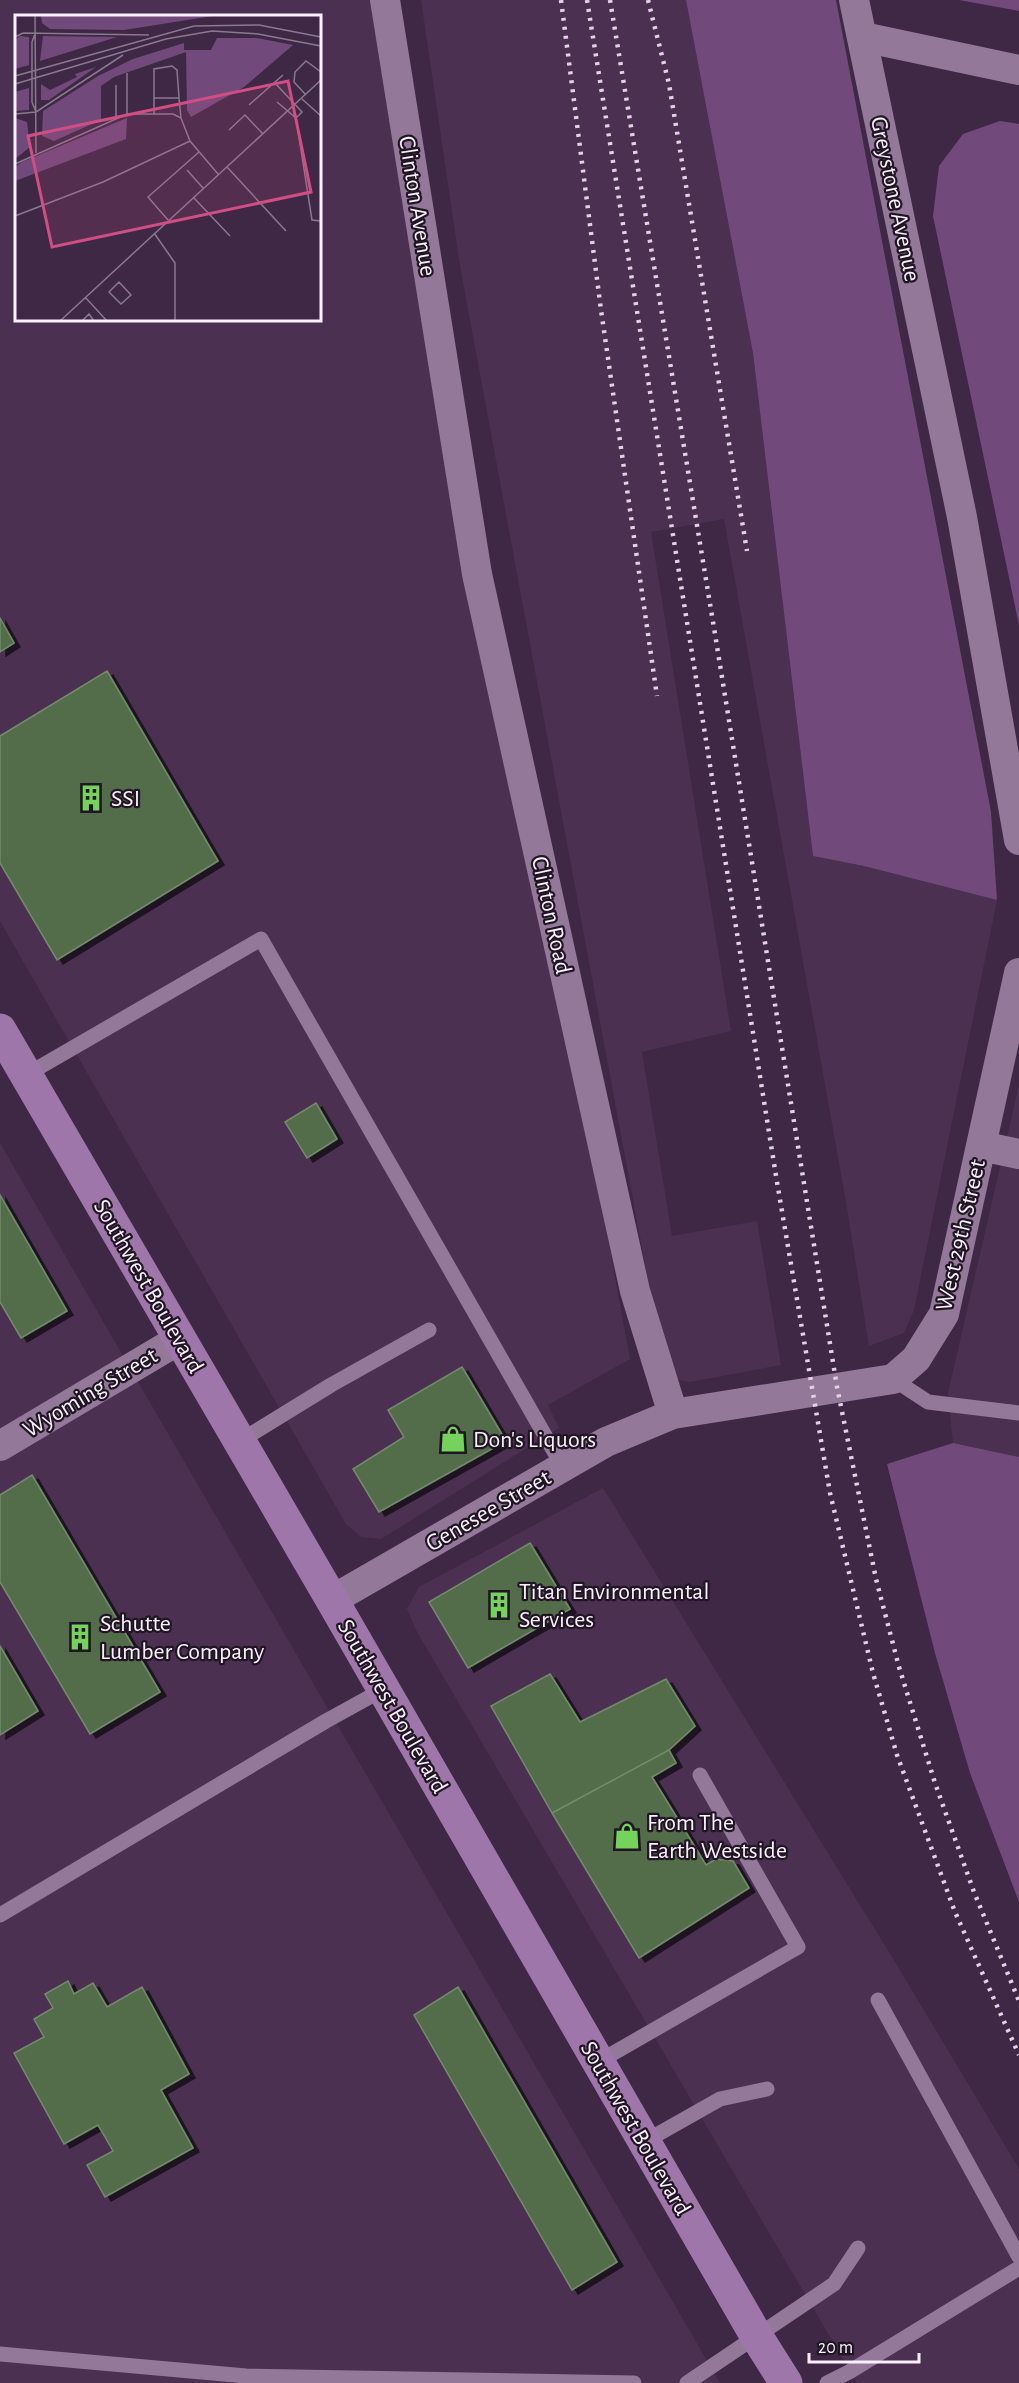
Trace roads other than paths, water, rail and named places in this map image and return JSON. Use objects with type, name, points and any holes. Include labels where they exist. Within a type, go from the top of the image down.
[{"type":"main road","name":"Southwest Boulevard","points":[[0,1030],[384,1689],[757,2337],[786,2383]]},
{"type":"street","name":"Clinton Avenue","points":[[385,0],[451,412]]},
{"type":"street","name":"Greystone Avenue","points":[[854,0],[962,517],[1016,808],[1019,840]]},
{"type":"street","points":[[863,37],[1019,70]]},
{"type":"street","name":"Clinton Road","points":[[451,412],[477,574],[634,1291],[673,1414]]},
{"type":"street","name":"West 29th Street","points":[[893,1379],[916,1359],[944,1314],[1019,973]]},
{"type":"street","points":[[981,1146],[1019,1154]]},
{"type":"street","name":"Wyoming Street","points":[[0,1446],[180,1339]]},
{"type":"street","name":"Genesee Street","points":[[332,1600],[606,1442],[673,1414],[893,1379]]},
{"type":"lane","points":[[26,1075],[261,939],[563,1467]]},
{"type":"lane","points":[[240,1441],[331,1385],[429,1330]]},
{"type":"lane","points":[[893,1379],[928,1402],[1019,1413]]},
{"type":"lane","points":[[0,1915],[326,1721],[384,1689]]},
{"type":"lane","points":[[598,2062],[798,1947],[700,1775]]},
{"type":"lane","points":[[878,2000],[1019,2257]]},
{"type":"lane","points":[[644,2142],[720,2099],[767,2089]]},
{"type":"lane","points":[[687,2383],[834,2284],[858,2248]]},
{"type":"lane","points":[[827,2383],[849,2372],[1019,2268]]},
{"type":"lane","points":[[0,2354],[246,2376],[634,2383]]},
{"type":"railway","points":[[561,0],[601,310],[657,696]]},
{"type":"railway","points":[[587,0],[777,1182],[830,1493],[873,1673],[897,1755],[955,1912],[1019,2055]]},
{"type":"railway","points":[[610,0],[837,1387],[876,1579],[899,1667],[935,1783],[974,1892],[1019,2001]]},
{"type":"railway","points":[[648,0],[669,84],[747,551]]},
{"type":"place","name":"SSI","points":[[91,798]]},
{"type":"place","name":"Don's Liquors","points":[[453,1439]]},
{"type":"place","name":"Titan Environmental Services","points":[[499,1605]]},
{"type":"place","name":"Schutte Lumber Company","points":[[80,1637]]},
{"type":"place","name":"From The Earth Westside","points":[[627,1836]]}]
